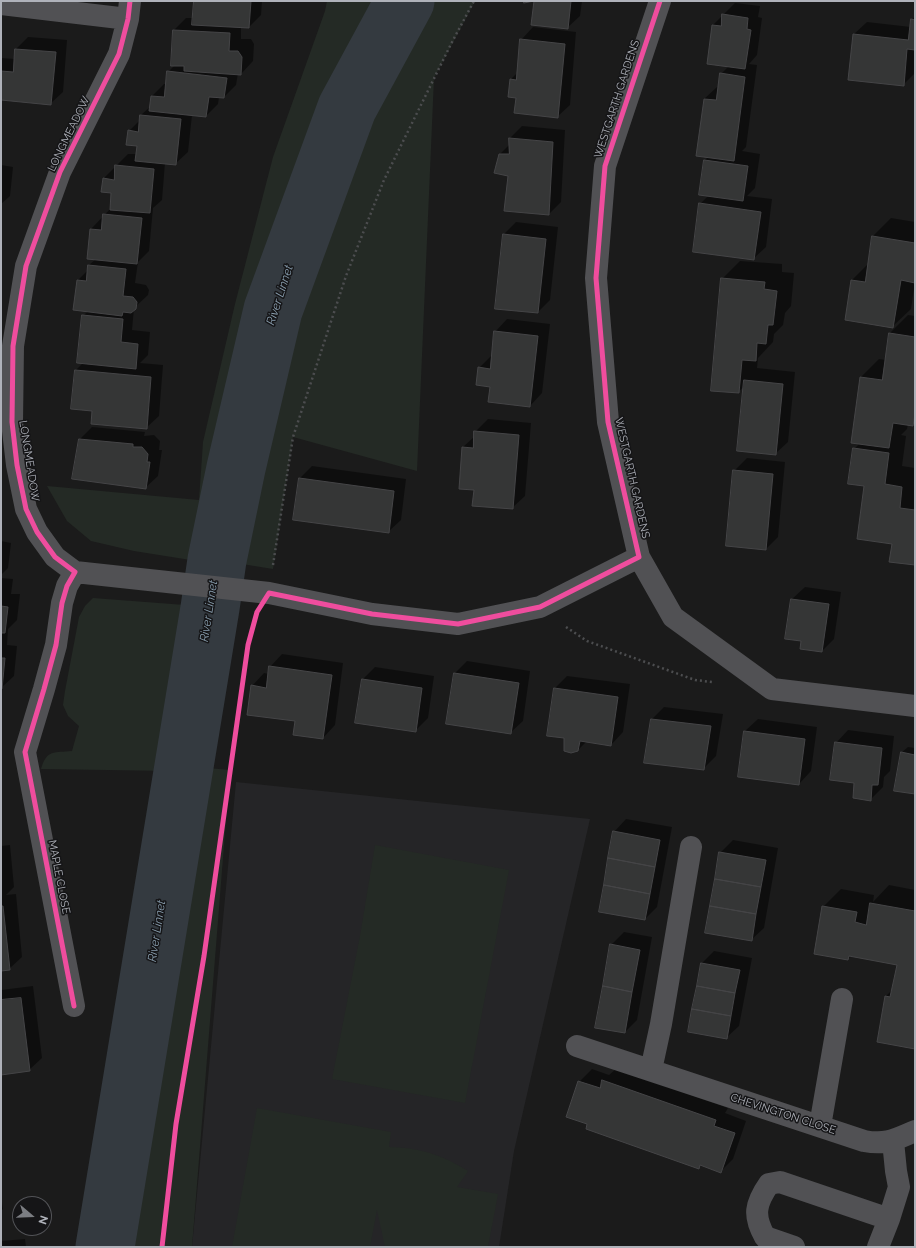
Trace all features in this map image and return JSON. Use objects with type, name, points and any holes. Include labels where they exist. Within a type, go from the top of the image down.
[{"type":"street","name":"WESTGARTH GARDENS","points":[[660,1],[605,166],[596,278],[608,422],[639,557],[673,617],[772,689],[915,706]]},
{"type":"street","points":[[1,4],[129,10]]},
{"type":"street","name":"LONGMEADOW","points":[[75,572],[55,557],[37,532],[26,509],[17,465],[12,422],[13,346],[26,266],[60,172],[119,54],[129,10]]},
{"type":"street","points":[[75,572],[269,593],[372,614],[458,624],[540,607],[639,557]]},
{"type":"street","name":"MAPLE CLOSE","points":[[74,1006],[25,752],[56,645],[62,603],[67,586],[75,572]]},
{"type":"street","points":[[651,1070],[661,1024],[691,847]]},
{"type":"street","points":[[820,1126],[842,999]]},
{"type":"street","name":"CHEVINGTON CLOSE","points":[[577,1046],[864,1141],[878,1143],[893,1141],[915,1132]]},
{"type":"street","points":[[878,1247],[889,1219],[907,1188],[896,1171],[893,1141]]},
{"type":"street","points":[[794,1247],[765,1237],[758,1225],[756,1212],[763,1193],[769,1184],[780,1182],[889,1219]]},
{"type":"path","points":[[269,593],[293,437],[346,276],[384,180],[451,44],[474,1]]},
{"type":"path","points":[[540,607],[586,641],[695,680],[718,682]]},
{"type":"shaded area","points":[[327,1],[393,1],[343,93],[293,219],[254,341],[203,562],[134,551],[91,541],[67,521],[47,486],[199,500],[203,442],[235,304],[273,157],[325,11]]},
{"type":"shaded area","points":[[406,1],[475,1],[434,78],[417,471],[293,437],[273,569],[217,560],[236,468],[371,65]]},
{"type":"shaded area","points":[[93,598],[198,606],[172,771],[41,769],[46,758],[52,753],[72,751],[79,726],[68,716],[63,705],[79,617],[85,606]]},
{"type":"shaded area","points":[[185,766],[230,770],[192,1247],[123,1247]]},
{"type":"shaded area","points":[[236,782],[590,819],[514,1151],[499,1247],[192,1247]]},
{"type":"shaded area","points":[[375,845],[509,870],[465,1103],[332,1079],[360,936]]},
{"type":"shaded area","points":[[257,1108],[391,1132],[389,1147],[420,1150],[440,1156],[459,1165],[468,1171],[457,1187],[498,1194],[488,1247],[385,1247],[377,1210],[370,1247],[232,1247]]},
{"type":"building","points":[[194,1],[251,1],[249,28],[192,25]]},
{"type":"building","points":[[534,1],[571,1],[568,29],[531,25]]},
{"type":"building","points":[[722,14],[748,18],[747,29],[751,30],[745,69],[707,64],[712,25],[721,26]]},
{"type":"building","points":[[911,19],[915,20],[915,50],[907,49],[904,86],[848,80],[853,34],[908,40]]},
{"type":"building","points":[[173,30],[230,33],[229,51],[238,51],[242,57],[241,75],[184,71],[184,66],[171,66]]},
{"type":"building","points":[[520,39],[565,44],[558,118],[514,113],[516,98],[508,97],[510,79],[516,80]]},
{"type":"building","points":[[15,49],[56,52],[51,105],[1,100],[1,71],[13,72]]},
{"type":"building","points":[[167,71],[227,78],[224,98],[209,97],[206,117],[149,111],[151,96],[164,97]]},
{"type":"building","points":[[720,73],[745,77],[734,161],[696,156],[704,99],[716,100]]},
{"type":"building","points":[[140,115],[181,119],[176,165],[135,161],[137,146],[126,145],[128,130],[138,132]]},
{"type":"building","points":[[509,138],[553,142],[549,215],[504,211],[508,176],[494,173],[499,154],[509,154]]},
{"type":"building","points":[[704,160],[748,166],[743,201],[699,195]]},
{"type":"building","points":[[115,165],[154,169],[150,213],[110,210],[111,193],[101,192],[103,178],[114,180]]},
{"type":"building","points":[[699,203],[761,212],[754,260],[693,252]]},
{"type":"building","points":[[103,214],[142,218],[137,264],[87,259],[90,229],[101,230]]},
{"type":"building","points":[[503,234],[546,239],[538,313],[495,309]]},
{"type":"building","points":[[872,236],[915,243],[915,283],[901,280],[893,328],[845,320],[851,280],[865,282]]},
{"type":"building","points":[[88,265],[126,269],[123,296],[133,297],[137,302],[136,309],[131,313],[123,312],[122,316],[73,310],[77,280],[86,281]]},
{"type":"building","points":[[721,278],[765,282],[764,289],[777,291],[773,325],[768,325],[766,344],[757,343],[756,361],[742,360],[739,393],[711,391]]},
{"type":"building","points":[[82,315],[123,319],[121,342],[138,344],[136,369],[77,363]]},
{"type":"building","points":[[494,331],[538,336],[530,407],[488,402],[490,387],[476,385],[478,367],[490,369]]},
{"type":"building","points":[[889,333],[915,337],[915,414],[913,426],[893,423],[889,448],[851,443],[860,377],[882,380]]},
{"type":"building","points":[[75,370],[151,377],[147,429],[91,424],[92,411],[71,409]]},
{"type":"building","points":[[744,380],[783,384],[776,455],[737,451]]},
{"type":"building","points":[[474,431],[519,435],[513,509],[472,506],[474,490],[459,489],[462,447],[473,448]]},
{"type":"building","points":[[79,439],[133,444],[133,447],[142,447],[148,454],[147,462],[150,462],[146,489],[72,479]]},
{"type":"building","points":[[853,448],[889,453],[885,484],[902,487],[900,508],[915,510],[915,565],[889,562],[892,544],[857,539],[864,486],[848,484]]},
{"type":"building","points":[[733,470],[773,474],[766,550],[726,546]]},
{"type":"building","points":[[299,478],[394,491],[389,533],[293,520]]},
{"type":"building","points":[[791,599],[829,604],[822,652],[800,649],[801,641],[785,639]]},
{"type":"building","points":[[1,606],[8,607],[5,633],[1,633]]},
{"type":"building","points":[[1,658],[5,658],[2,689],[1,689]]},
{"type":"building","points":[[269,666],[332,675],[323,739],[293,735],[295,721],[247,715],[251,685],[266,688]]},
{"type":"building","points":[[454,673],[519,683],[511,734],[446,724]]},
{"type":"building","points":[[362,679],[422,688],[416,732],[355,723]]},
{"type":"building","points":[[554,688],[618,697],[611,746],[580,741],[578,751],[571,753],[564,751],[564,738],[547,736]]},
{"type":"building","points":[[651,719],[711,726],[704,770],[644,763]]},
{"type":"building","points":[[744,731],[805,739],[799,785],[738,777]]},
{"type":"building","points":[[835,742],[882,748],[878,785],[872,785],[871,801],[853,798],[854,783],[830,780]]},
{"type":"building","points":[[901,752],[915,755],[915,794],[894,791]]},
{"type":"building","points":[[613,831],[660,840],[655,867],[608,858]]},
{"type":"building","points":[[719,852],[766,860],[761,887],[715,879]]},
{"type":"building","points":[[608,858],[655,867],[650,894],[604,885]]},
{"type":"building","points":[[715,879],[761,887],[756,914],[710,906]]},
{"type":"building","points":[[604,885],[650,894],[645,920],[599,912]]},
{"type":"building","points":[[870,903],[915,911],[915,1049],[877,1042],[885,996],[890,997],[897,965],[849,956],[848,960],[814,954],[822,906],[857,912],[855,922],[866,925]]},
{"type":"building","points":[[1,906],[3,906],[10,970],[1,971]]},
{"type":"building","points":[[710,906],[756,914],[752,941],[705,933]]},
{"type":"building","points":[[610,944],[640,950],[632,992],[603,986]]},
{"type":"building","points":[[701,963],[740,970],[735,993],[697,986]]},
{"type":"building","points":[[603,986],[632,992],[625,1033],[595,1028]]},
{"type":"building","points":[[697,986],[735,993],[731,1016],[692,1009]]},
{"type":"building","points":[[21,998],[30,1071],[1,1075],[1,1000]]},
{"type":"building","points":[[692,1009],[731,1016],[727,1039],[688,1032]]},
{"type":"building","points":[[602,1080],[716,1120],[714,1126],[735,1133],[721,1173],[700,1165],[699,1169],[586,1129],[587,1124],[566,1117],[578,1081],[600,1088]]},
{"type":"waterway","name":"River Linnet","points":[[105,1247],[217,560],[236,468],[273,310],[347,108],[405,1]]},
{"type":"cycle path","points":[[74,1006],[25,752],[56,645],[62,603],[67,586],[75,572],[55,557],[37,532],[26,509],[17,465],[12,422],[13,346],[26,266],[60,172],[119,54],[128,19],[130,1]]},
{"type":"cycle path","points":[[162,1247],[176,1124],[204,956],[248,645],[257,612],[269,593],[372,614],[458,624],[540,607],[639,557],[608,422],[596,278],[605,166],[660,1]]}]
